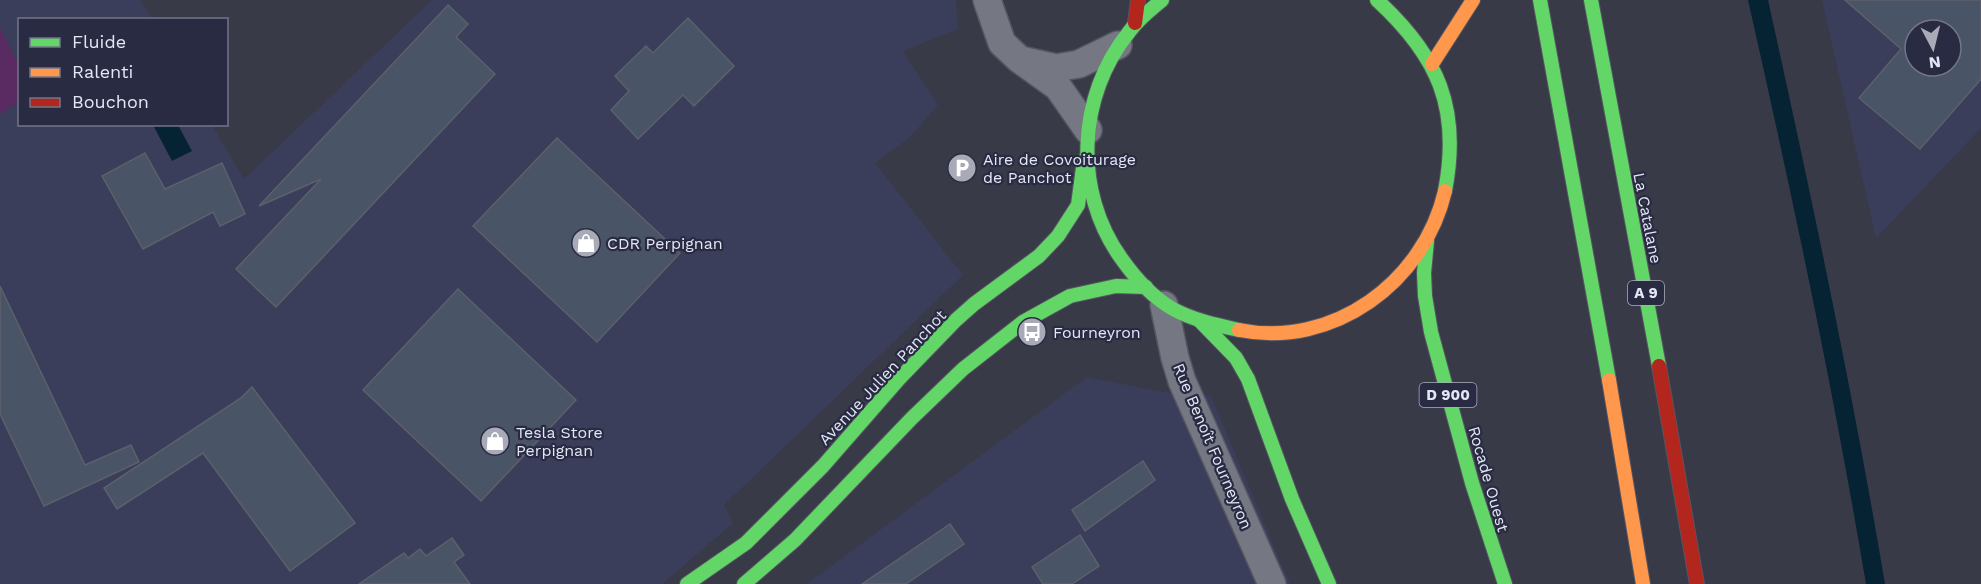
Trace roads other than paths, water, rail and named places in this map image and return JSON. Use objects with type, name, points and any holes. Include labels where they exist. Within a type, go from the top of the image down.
[{"type":"main road","points":[[1135,23],[1138,0]]},
{"type":"main road","points":[[1162,0],[1135,23],[1118,45],[1094,100],[1087,138],[1088,177],[1095,208],[1107,237],[1124,264],[1155,296],[1180,314],[1236,331],[1273,334],[1310,329],[1346,317],[1378,297],[1405,272],[1427,241],[1443,200],[1450,156],[1447,111],[1432,64],[1403,24],[1377,0]]},
{"type":"main road","points":[[1432,64],[1473,0]]},
{"type":"main road","points":[[1540,0],[1607,368],[1643,584]]},
{"type":"main road","name":"La Catalane","points":[[1591,1],[1658,358],[1697,584]]},
{"type":"main road","name":"Avenue Julien Panchot","points":[[687,584],[746,543],[823,466],[898,379],[956,320],[1058,236],[1078,205],[1087,138]]},
{"type":"main road","name":"Rocade Ouest","points":[[1427,241],[1424,276],[1426,306],[1431,331],[1467,465],[1505,584]]},
{"type":"main road","points":[[744,584],[795,540],[912,418],[963,369],[1023,322],[1070,296],[1116,286],[1155,296]]},
{"type":"main road","points":[[1200,321],[1236,358],[1248,379],[1292,500],[1329,584]]},
{"type":"street","points":[[987,0],[1002,43],[1019,59],[1058,87],[1087,138]]},
{"type":"street","points":[[1019,59],[1056,68],[1079,64],[1118,45]]},
{"type":"street","name":"Rue Benoît Fourneyron","points":[[1155,296],[1182,381],[1272,584]]},
{"type":"place","name":"Aire de Covoiturage de Panchot","points":[[962,168]]},
{"type":"place","name":"CDR Perpignan","points":[[586,243]]},
{"type":"place","name":"Fourneyron","points":[[1032,332]]},
{"type":"place","name":"Tesla Store Perpignan","points":[[495,441]]}]
